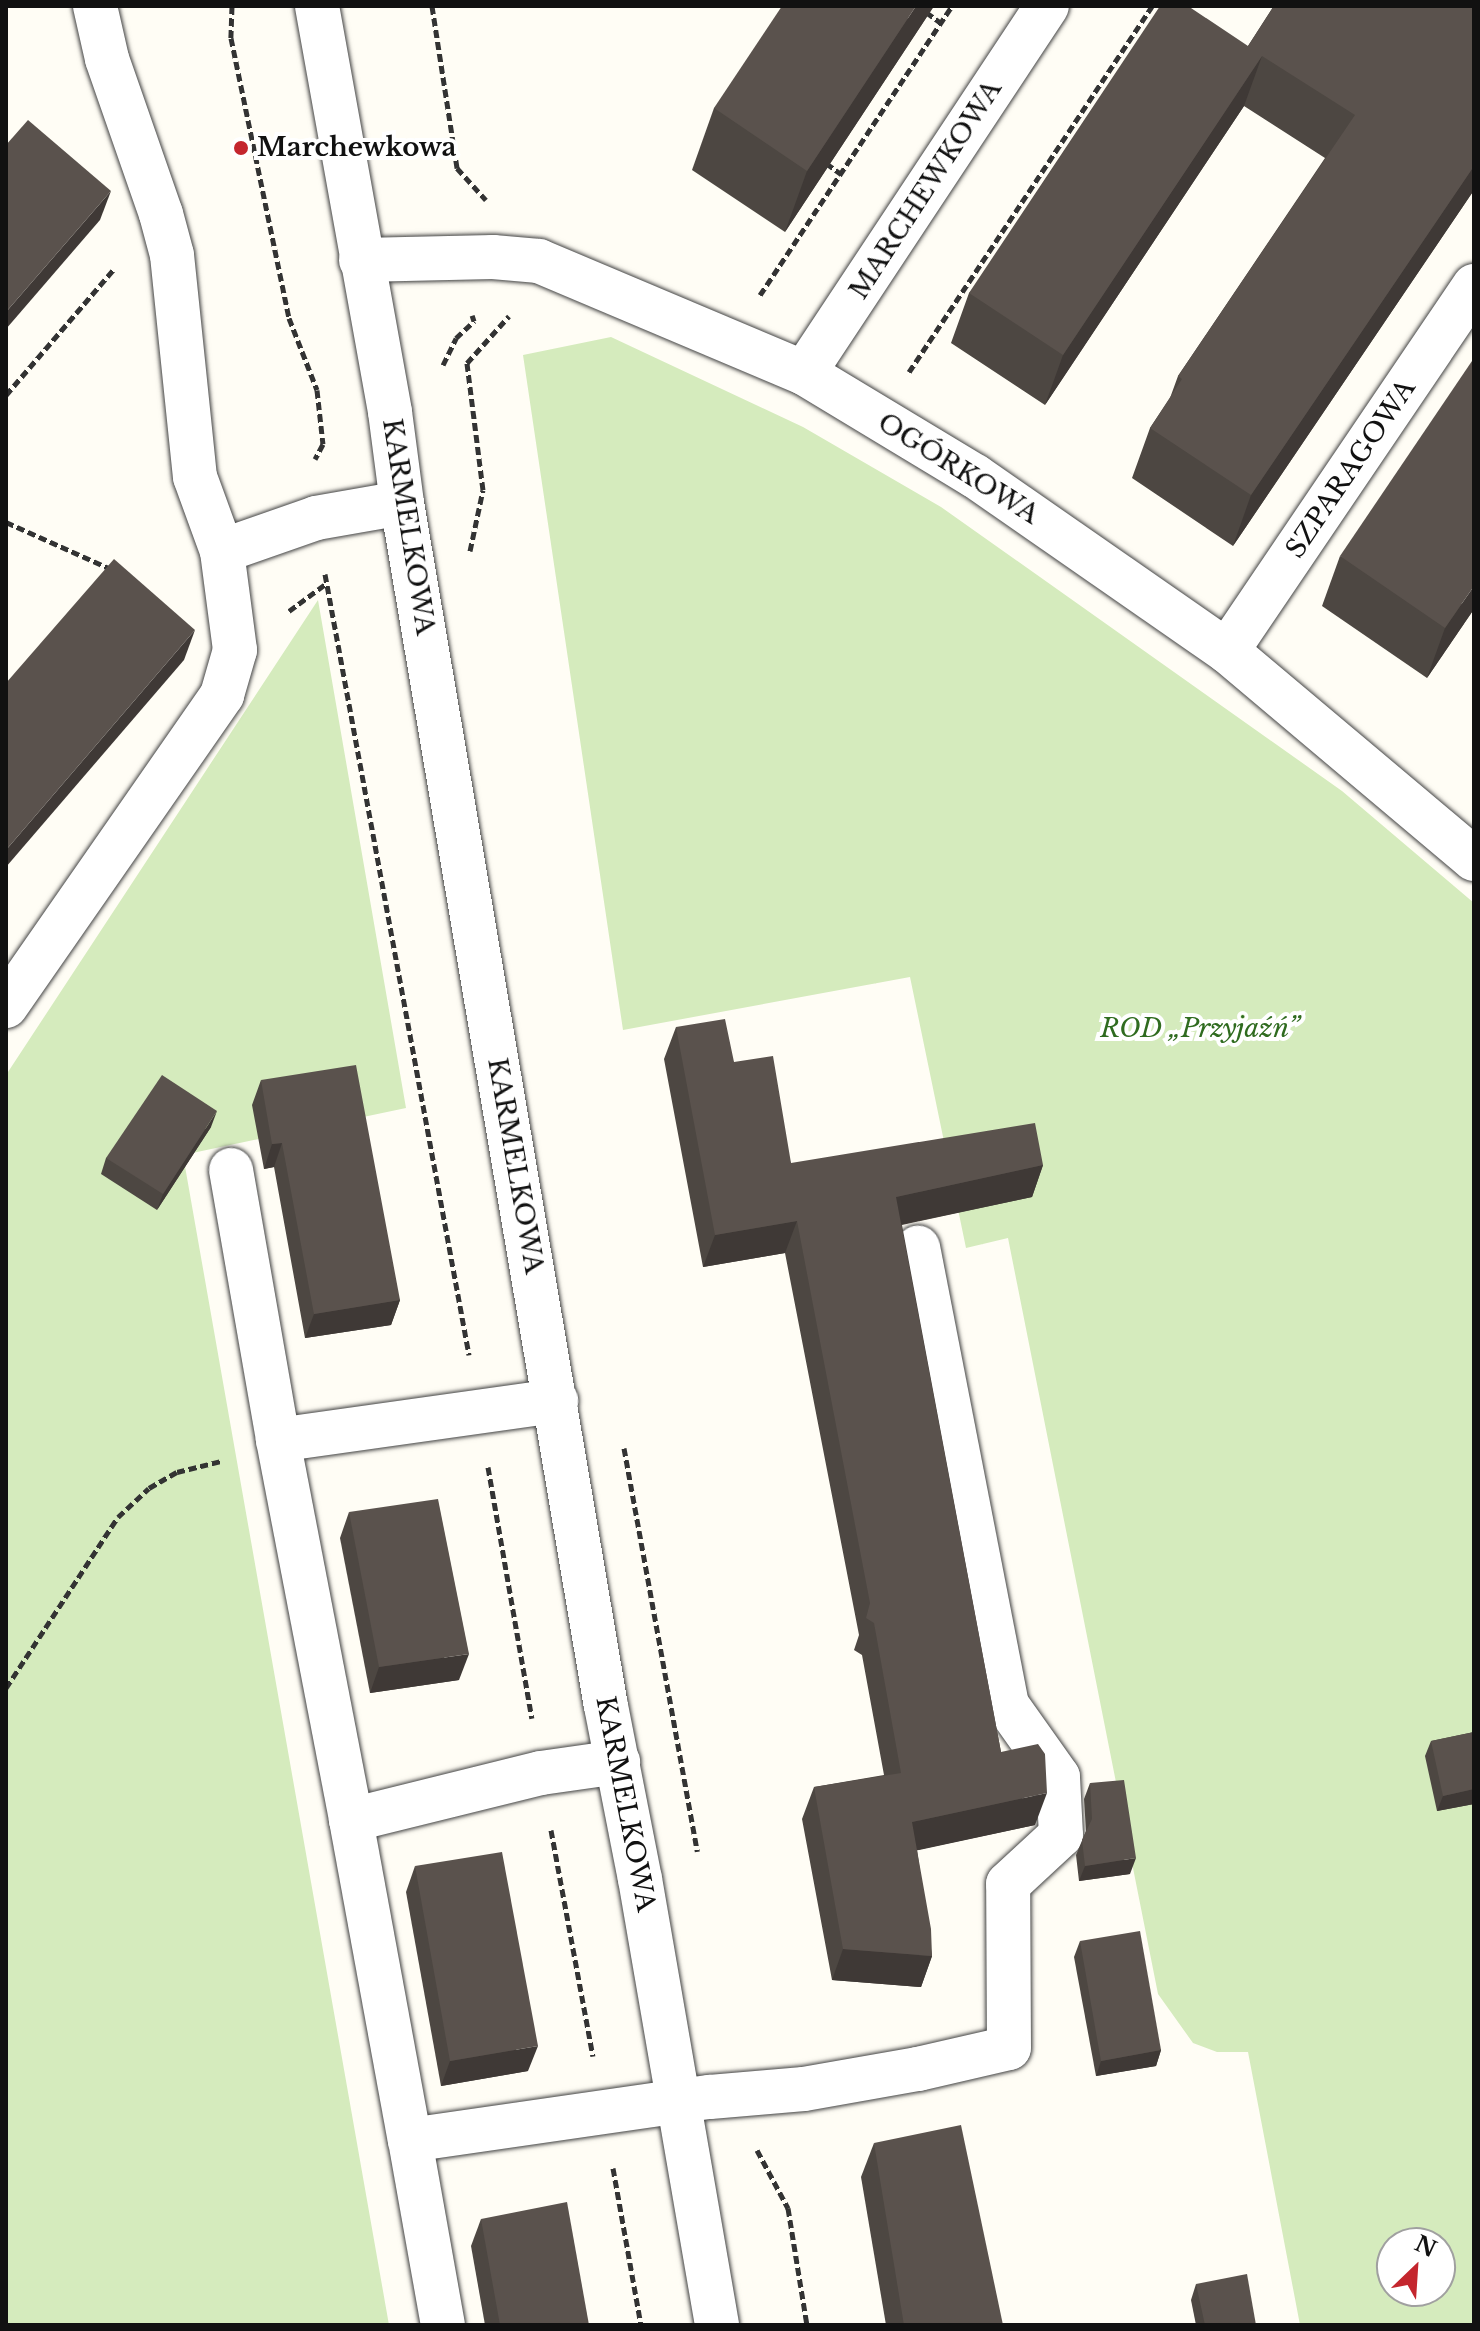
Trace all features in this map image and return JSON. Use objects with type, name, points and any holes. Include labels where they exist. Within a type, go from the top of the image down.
[{"type":"street","points":[[6,1006],[222,695],[235,650],[222,551],[195,477],[172,255],[161,214],[107,59],[95,6]]},
{"type":"street","name":"KARMELKOWA","points":[[317,6],[390,412],[402,503],[717,2325]]},
{"type":"street","name":"MARCHEWKOWA","points":[[804,373],[1047,6]]},
{"type":"street","name":"OGÓRKOWA","points":[[361,260],[509,257],[539,261],[804,373],[975,476],[1227,651],[1474,859]]},
{"type":"street","name":"SZPARAGOWA","points":[[1227,651],[1474,286]]},
{"type":"street","points":[[222,551],[316,518],[402,503]]},
{"type":"street","points":[[231,1170],[278,1440],[443,2325]]},
{"type":"street","points":[[410,2140],[818,2087],[1009,2048],[1008,1884],[1061,1835],[1058,1777],[1007,1705],[918,1248]]},
{"type":"street","points":[[278,1440],[556,1401]]},
{"type":"street","points":[[351,1820],[541,1773],[618,1762]]},
{"type":"path","points":[[232,6],[231,38],[289,318],[317,390],[323,444],[308,471]]},
{"type":"path","points":[[432,6],[457,168],[497,213],[509,257],[517,308],[467,363],[483,490],[469,556]]},
{"type":"path","points":[[780,265],[952,6]]},
{"type":"path","points":[[906,377],[1152,6]]},
{"type":"path","points":[[926,12],[941,23]]},
{"type":"path","points":[[1081,113],[1091,120]]},
{"type":"path","points":[[826,163],[841,174]]},
{"type":"path","points":[[6,395],[161,214]]},
{"type":"path","points":[[984,259],[994,265]]},
{"type":"path","points":[[442,372],[443,360],[456,338],[474,321],[470,311]]},
{"type":"path","points":[[6,522],[115,571]]},
{"type":"path","points":[[323,561],[641,2325]]},
{"type":"path","points":[[623,1441],[698,1857]]},
{"type":"path","points":[[6,1688],[118,1517],[149,1488],[177,1472],[221,1461]]},
{"type":"path","points":[[754,2144],[788,2208],[807,2325]]},
{"type":"green space","name":"ROD „Przyjaźń”","points":[[611,337],[803,427],[941,507],[1342,791],[1474,903],[1474,2325],[1300,2325],[1248,2052],[1217,2052],[1193,2043],[1158,1994],[1008,1238],[966,1248],[910,977],[623,1030],[523,355]]},
{"type":"green space","points":[[318,600],[406,1108],[183,1155],[389,2325],[6,2325],[6,1075]]},
{"type":"building","points":[[782,6],[916,6],[807,171],[714,108]]},
{"type":"building","points":[[1160,6],[1188,6],[1248,46],[1274,6],[1474,6],[1474,166],[1251,495],[1150,428],[1182,379],[1178,376],[1355,115],[1262,56],[1063,355],[969,293]]},
{"type":"building","points":[[28,120],[111,191],[6,312],[6,145]]},
{"type":"building","points":[[1474,358],[1474,586],[1445,628],[1340,556]]},
{"type":"building","points":[[114,559],[195,630],[6,850],[6,683]]},
{"type":"building","points":[[725,1019],[734,1062],[773,1056],[791,1163],[1035,1123],[1043,1165],[896,1197],[1001,1752],[1038,1744],[1045,1754],[1047,1793],[912,1822],[931,1929],[932,1956],[843,1949],[814,1787],[901,1773],[874,1623],[866,1618],[870,1603],[797,1221],[715,1235],[676,1027]]},
{"type":"building","points":[[356,1065],[400,1300],[314,1314],[282,1143],[272,1144],[261,1080]]},
{"type":"building","points":[[162,1075],[217,1111],[163,1194],[106,1158]]},
{"type":"building","points":[[438,1499],[469,1654],[379,1667],[349,1512]]},
{"type":"building","points":[[1474,1732],[1474,1789],[1443,1796],[1431,1741]]},
{"type":"building","points":[[1124,1780],[1136,1858],[1085,1866],[1082,1840],[1092,1819],[1090,1783]]},
{"type":"building","points":[[502,1852],[538,2046],[450,2061],[415,1866]]},
{"type":"building","points":[[1140,1931],[1161,2050],[1101,2061],[1080,1941]]},
{"type":"building","points":[[961,2125],[1003,2325],[904,2325],[874,2143]]},
{"type":"building","points":[[567,2202],[589,2325],[500,2325],[481,2219]]},
{"type":"building","points":[[1247,2274],[1256,2325],[1205,2325],[1196,2284]]},
{"type":"place","name":"Marchewkowa","points":[[241,148]]}]
